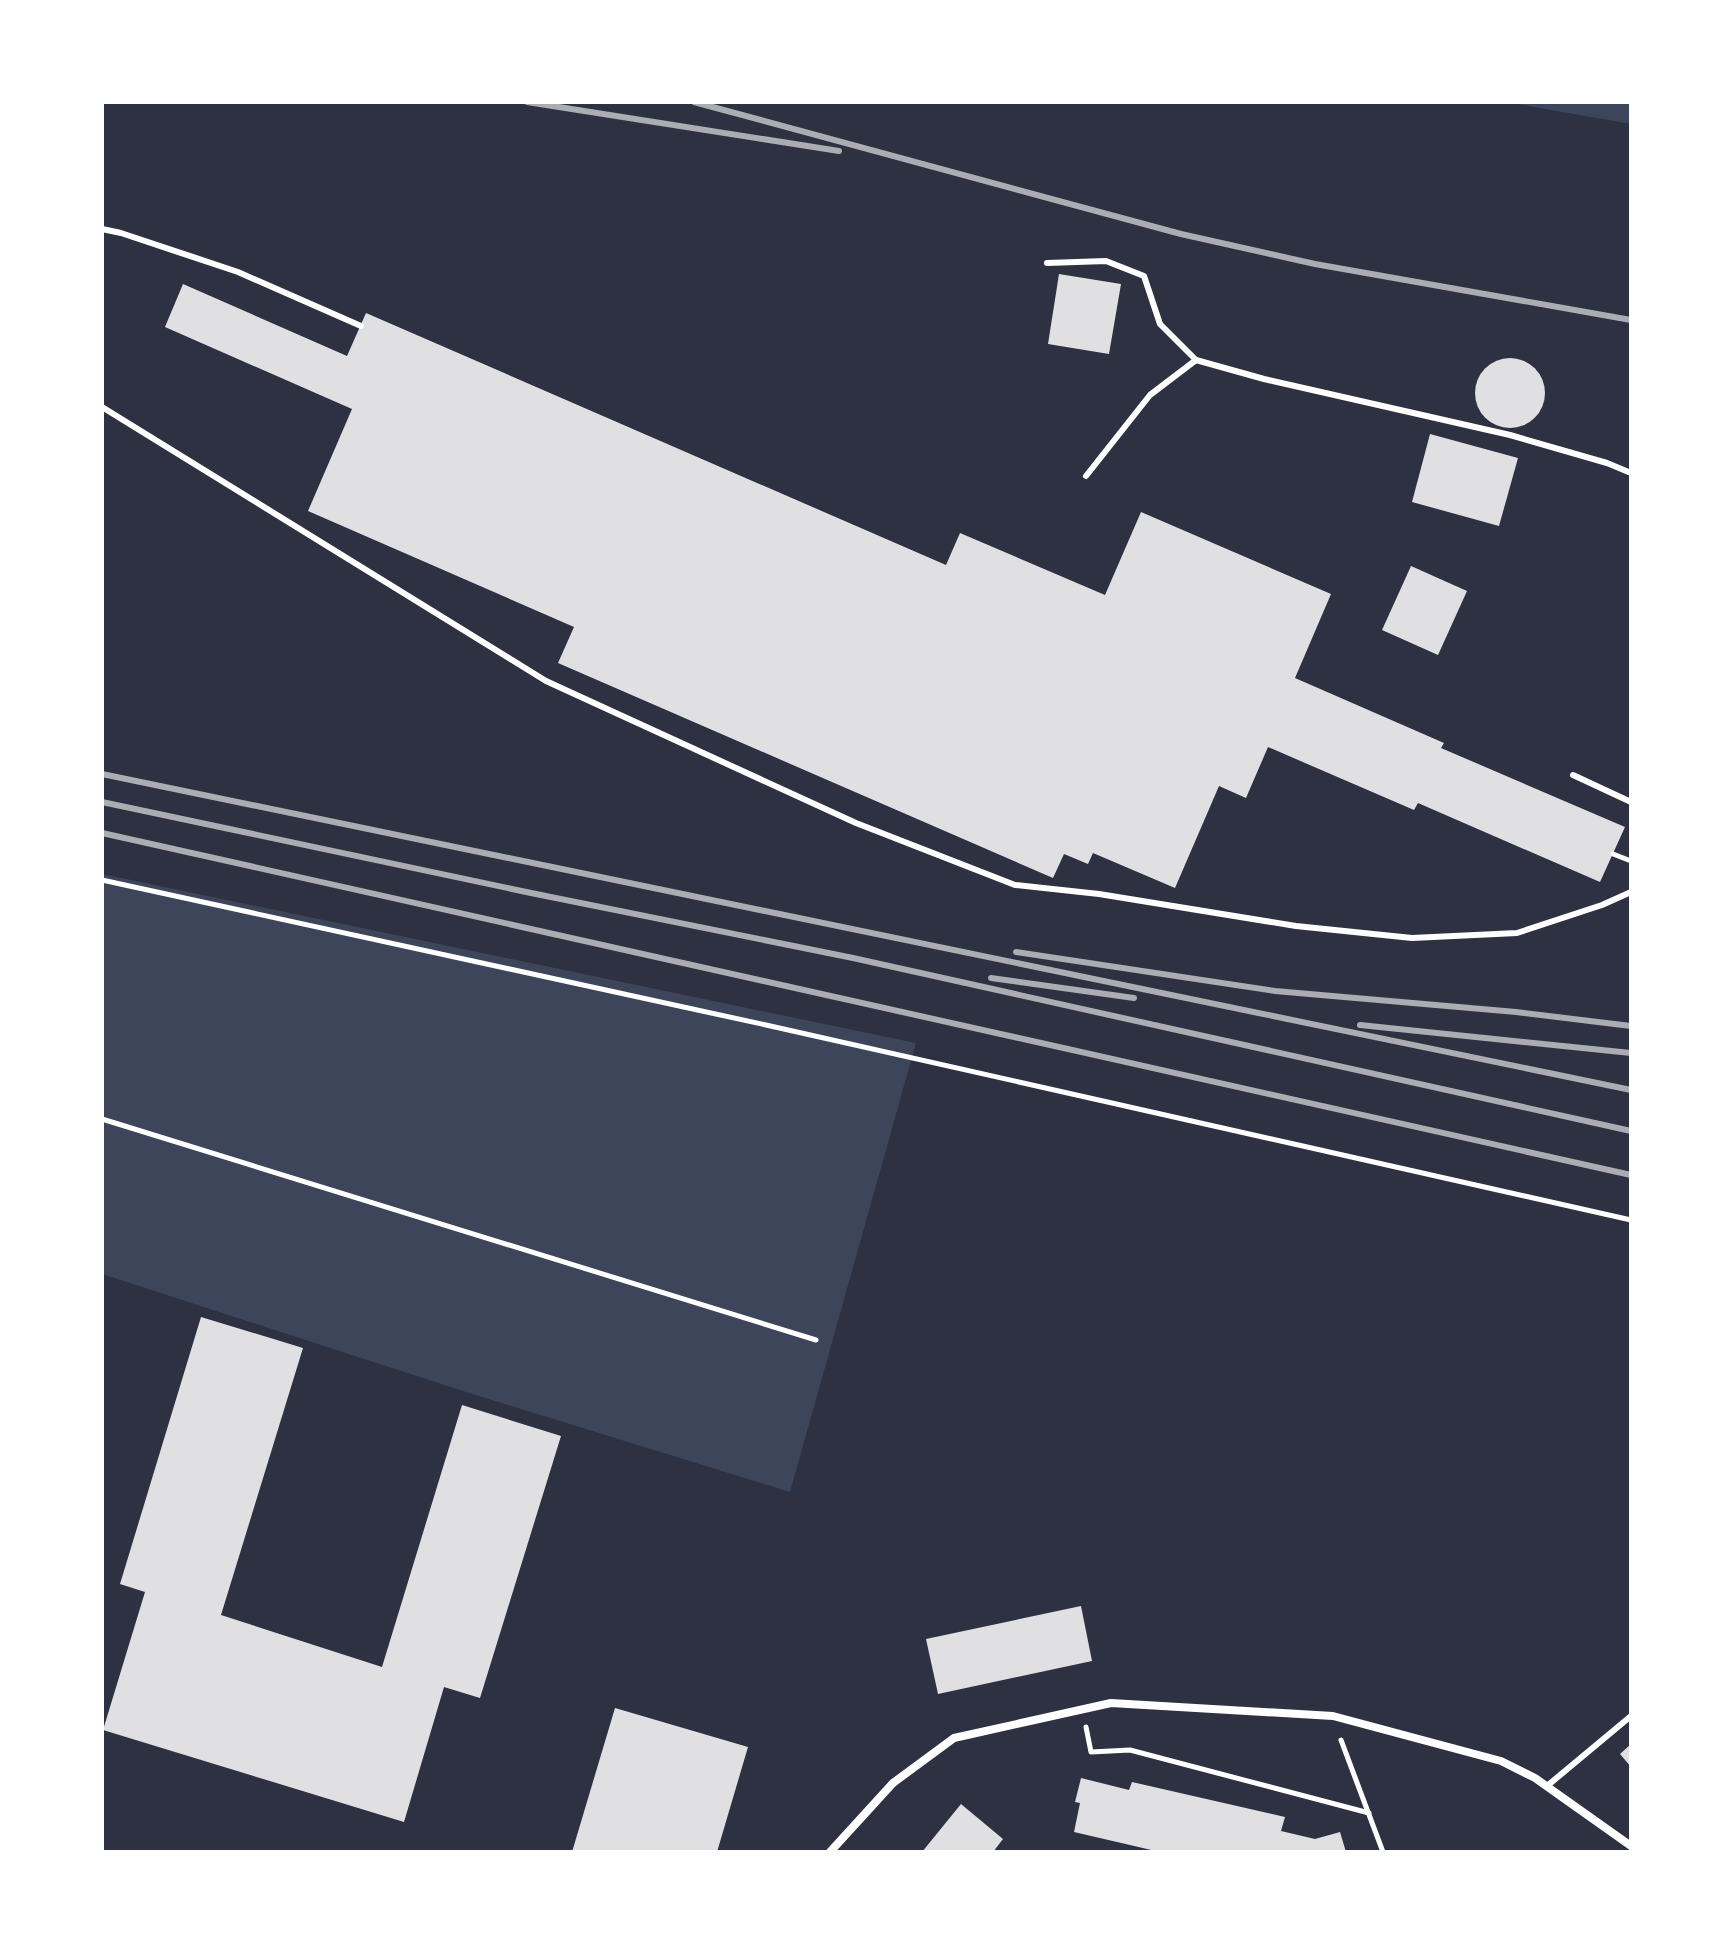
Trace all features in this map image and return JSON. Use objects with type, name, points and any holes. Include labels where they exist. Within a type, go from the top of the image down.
[{"type":"street","points":[[830,1852],[893,1783],[954,1738],[1111,1703],[1333,1716],[1501,1761],[1547,1786],[1631,1846]]},
{"type":"lane","points":[[102,229],[238,272],[361,326]]},
{"type":"lane","points":[[1047,263],[1106,261],[1144,276],[1160,324],[1196,360],[1264,379],[1510,435],[1631,473]]},
{"type":"lane","points":[[1086,476],[1150,395],[1196,360]]},
{"type":"lane","points":[[102,407],[546,681],[856,823],[1015,885],[1099,894],[1296,926],[1412,938],[1517,933],[1602,905],[1631,892]]},
{"type":"lane","points":[[1573,775],[1631,802]]},
{"type":"lane","points":[[1547,1786],[1631,1716]]},
{"type":"path","points":[[1613,854],[1631,861]]},
{"type":"path","points":[[102,880],[766,1025],[1631,1220]]},
{"type":"path","points":[[102,1119],[816,1340]]},
{"type":"path","points":[[1083,1709],[1091,1752],[1130,1750],[1369,1813]]},
{"type":"path","points":[[1333,1716],[1383,1852]]},
{"type":"shaded area","points":[[1506,102],[1631,102],[1631,124]]},
{"type":"shaded area","points":[[102,874],[916,1043],[790,1492],[466,1392],[102,1274]]},
{"type":"building","points":[[1059,274],[1121,284],[1109,354],[1048,344]]},
{"type":"building","points":[[183,284],[347,356],[366,313],[946,565],[960,533],[1105,595],[1141,512],[1331,594],[1295,678],[1444,743],[1441,748],[1625,827],[1600,882],[1418,803],[1414,810],[1268,747],[1246,798],[1219,786],[1175,888],[1093,853],[1088,864],[1064,854],[1053,878],[558,663],[574,627],[308,511],[352,409],[165,327]]},
{"type":"building","points":[[1517,358],[1539,373],[1545,393],[1543,407],[1535,418],[1524,426],[1503,428],[1485,418],[1477,407],[1475,386],[1485,368],[1496,360]]},
{"type":"building","points":[[1430,434],[1518,458],[1499,526],[1412,502]]},
{"type":"building","points":[[1411,566],[1467,591],[1438,655],[1382,630]]},
{"type":"building","points":[[201,1317],[303,1348],[221,1615],[382,1667],[462,1405],[561,1436],[480,1698],[444,1687],[404,1822],[103,1730],[145,1592],[120,1584]]},
{"type":"building","points":[[1081,1606],[1092,1661],[938,1694],[926,1639]]},
{"type":"building","points":[[615,1708],[748,1747],[717,1852],[572,1852]]},
{"type":"building","points":[[1631,1744],[1631,1767],[1620,1754]]},
{"type":"building","points":[[1081,1778],[1129,1790],[1132,1782],[1285,1817],[1281,1831],[1315,1839],[1340,1832],[1346,1852],[1160,1852],[1074,1832],[1080,1803],[1075,1802]]},
{"type":"building","points":[[961,1804],[1003,1839],[993,1852],[922,1852]]},
{"type":"railway","points":[[527,102],[839,151]]},
{"type":"railway","points":[[694,102],[1181,234],[1315,264],[1631,320]]},
{"type":"railway","points":[[102,774],[1631,1090]]},
{"type":"railway","points":[[102,802],[853,958],[1631,1131]]},
{"type":"railway","points":[[102,833],[1631,1175]]},
{"type":"railway","points":[[1016,952],[1275,991],[1516,1012],[1631,1026]]},
{"type":"railway","points":[[991,978],[1134,998]]},
{"type":"railway","points":[[1360,1025],[1631,1053]]}]
